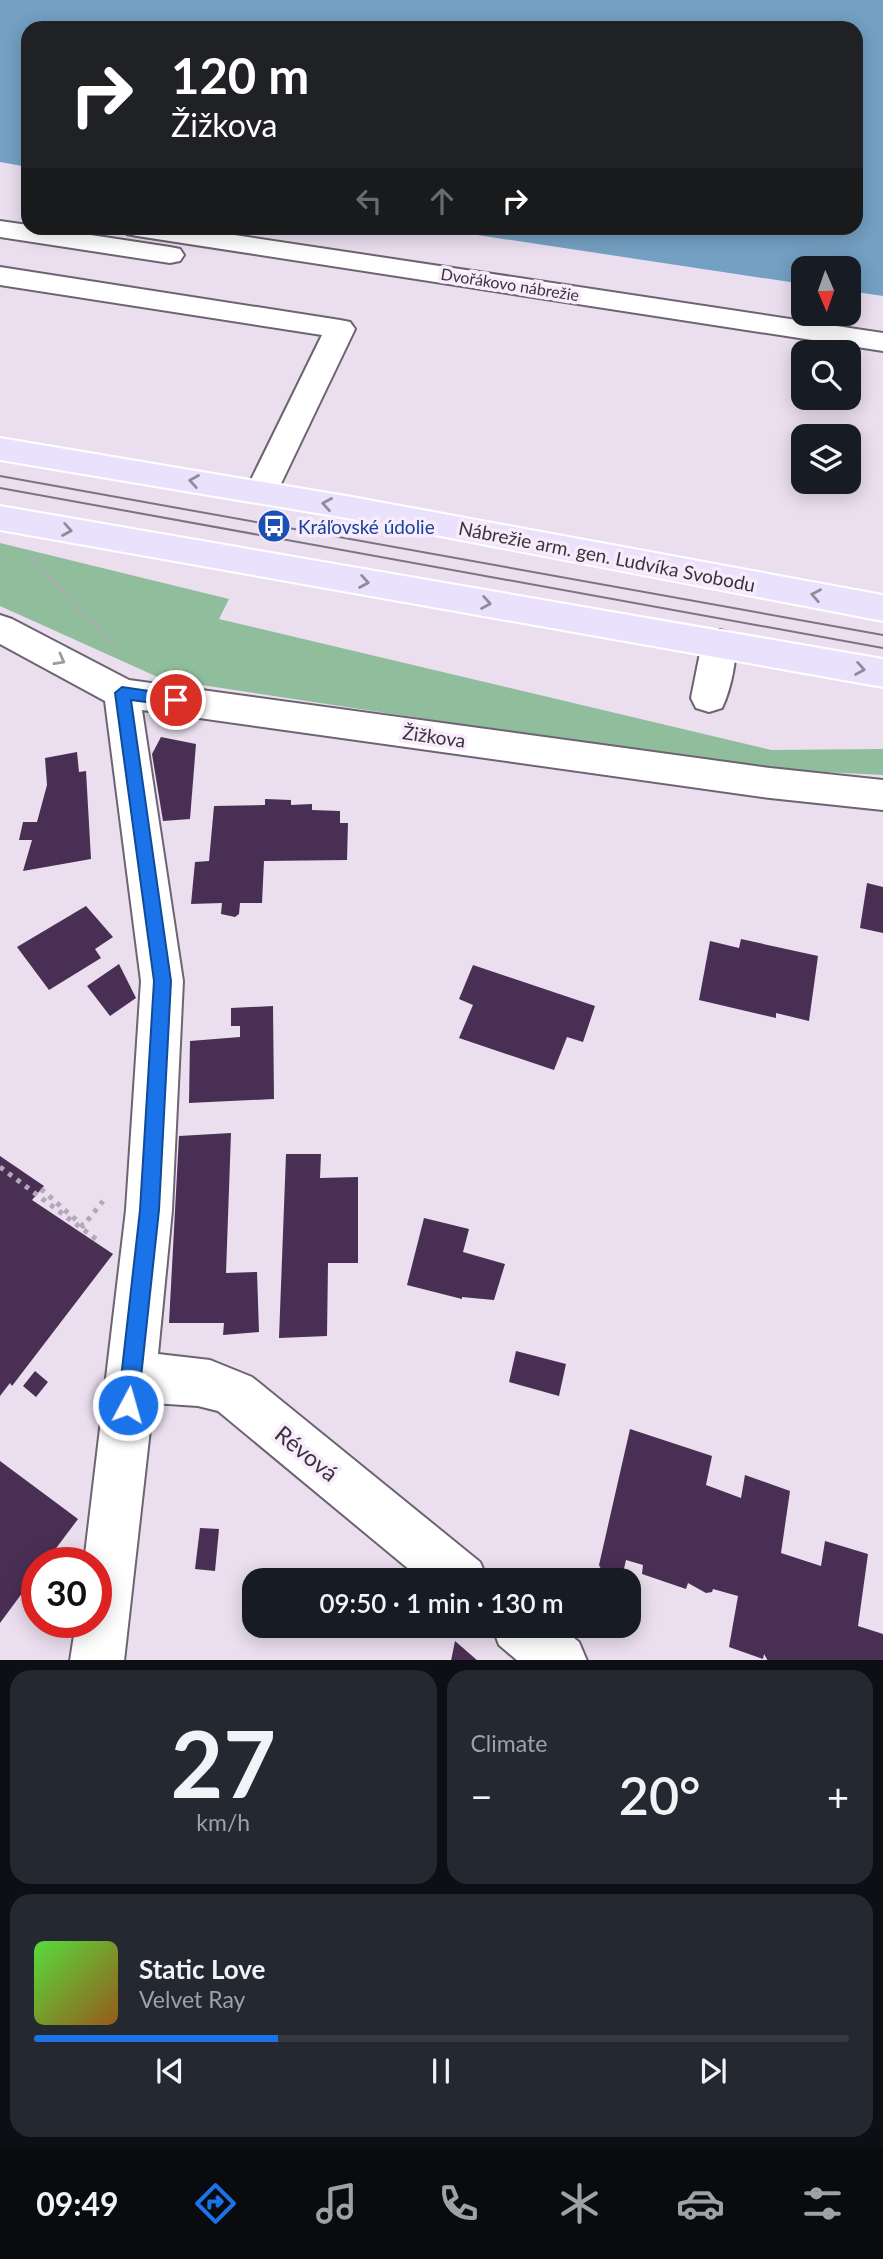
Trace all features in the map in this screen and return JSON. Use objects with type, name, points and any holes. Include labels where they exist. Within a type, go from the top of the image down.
[{"type":"main road","name":"Nábrežie arm. gen. Ludvíka Svobodu","points":[[0,449],[261,492],[883,608]]},
{"type":"main road","points":[[0,518],[883,673]]},
{"type":"street","points":[[0,206],[21,209]]},
{"type":"street","points":[[0,229],[21,232]]},
{"type":"street","points":[[38,235],[684,338]]},
{"type":"street","name":"Dvořákovo nábrežie","points":[[183,235],[883,342]]},
{"type":"street","points":[[0,276],[340,330],[261,492]]},
{"type":"street","name":"Žižkova","points":[[0,628],[121,672],[770,783],[883,795]]},
{"type":"street","points":[[709,698],[720,643]]},
{"type":"street","points":[[97,1660],[117,1512],[149,1210],[162,981],[121,672]]},
{"type":"street","name":"Révová","points":[[131,1378],[216,1383],[235,1394],[447,1568]]},
{"type":"street","points":[[532,1638],[559,1660]]},
{"type":"path","points":[[33,550],[30,558],[121,672]]},
{"type":"path","points":[[0,1167],[109,1249]]},
{"type":"path","points":[[41,1189],[83,1226],[104,1200]]},
{"type":"green space","points":[[0,543],[229,599],[219,619],[771,750],[883,749],[883,775],[748,768],[162,679],[0,606]]},
{"type":"water","points":[[0,0],[883,0],[883,296],[861,293],[861,256],[791,256],[791,282],[478,235],[863,235],[863,21],[21,21],[21,166],[0,162]]},
{"type":"building","points":[[161,737],[196,744],[190,819],[163,821],[152,754]]},
{"type":"building","points":[[77,752],[79,772],[86,771],[91,859],[23,871],[32,840],[19,840],[23,822],[37,822],[47,785],[45,758]]},
{"type":"building","points":[[265,799],[291,800],[291,805],[312,804],[312,810],[340,811],[340,823],[348,823],[347,860],[264,861],[262,903],[240,903],[239,914],[235,917],[221,914],[222,903],[191,904],[195,862],[209,861],[214,806],[265,805]]},
{"type":"building","points":[[867,883],[883,887],[883,933],[860,928]]},
{"type":"building","points":[[86,906],[113,937],[95,949],[101,958],[49,990],[17,947]]},
{"type":"building","points":[[741,939],[818,956],[809,1021],[776,1013],[776,1018],[699,1000],[710,941],[739,948]]},
{"type":"building","points":[[119,964],[136,998],[110,1016],[87,986]]},
{"type":"building","points":[[473,965],[595,1006],[583,1042],[567,1037],[554,1070],[459,1038],[473,1005],[459,999]]},
{"type":"building","points":[[273,1006],[274,1099],[189,1103],[190,1041],[240,1037],[240,1026],[231,1026],[231,1008]]},
{"type":"building","points":[[231,1133],[226,1273],[257,1272],[259,1332],[223,1335],[224,1323],[169,1323],[179,1136]]},
{"type":"building","points":[[286,1154],[321,1154],[320,1178],[358,1177],[358,1263],[328,1263],[327,1336],[279,1338]]},
{"type":"building","points":[[0,1156],[44,1186],[32,1200],[113,1254],[12,1386],[10,1383],[0,1396]]},
{"type":"building","points":[[424,1218],[469,1229],[463,1252],[505,1264],[494,1300],[462,1299],[407,1285]]},
{"type":"building","points":[[516,1351],[566,1364],[559,1396],[509,1382]]},
{"type":"building","points":[[35,1371],[48,1382],[36,1397],[23,1386]]},
{"type":"building","points":[[630,1429],[712,1456],[706,1485],[741,1498],[745,1475],[790,1491],[781,1553],[821,1566],[825,1541],[868,1554],[858,1626],[883,1634],[883,1660],[767,1660],[764,1654],[763,1659],[729,1647],[738,1596],[713,1589],[712,1592],[706,1593],[688,1583],[686,1589],[642,1574],[643,1565],[626,1560],[624,1568],[600,1568]]},
{"type":"building","points":[[0,1461],[78,1519],[57,1547],[21,1547],[21,1595],[0,1623]]},
{"type":"building","points":[[200,1528],[219,1529],[215,1571],[195,1569]]},
{"type":"building","points":[[455,1641],[477,1660],[451,1660]]},
{"type":"tram line","points":[[0,476],[883,635]]},
{"type":"tram line","points":[[0,488],[883,648]]},
{"type":"place","name":"Kráľovské údolie","points":[[274,526]]},
{"type":"route","points":[[128,1405],[149,1210],[162,981],[122,693],[176,700]]}]
